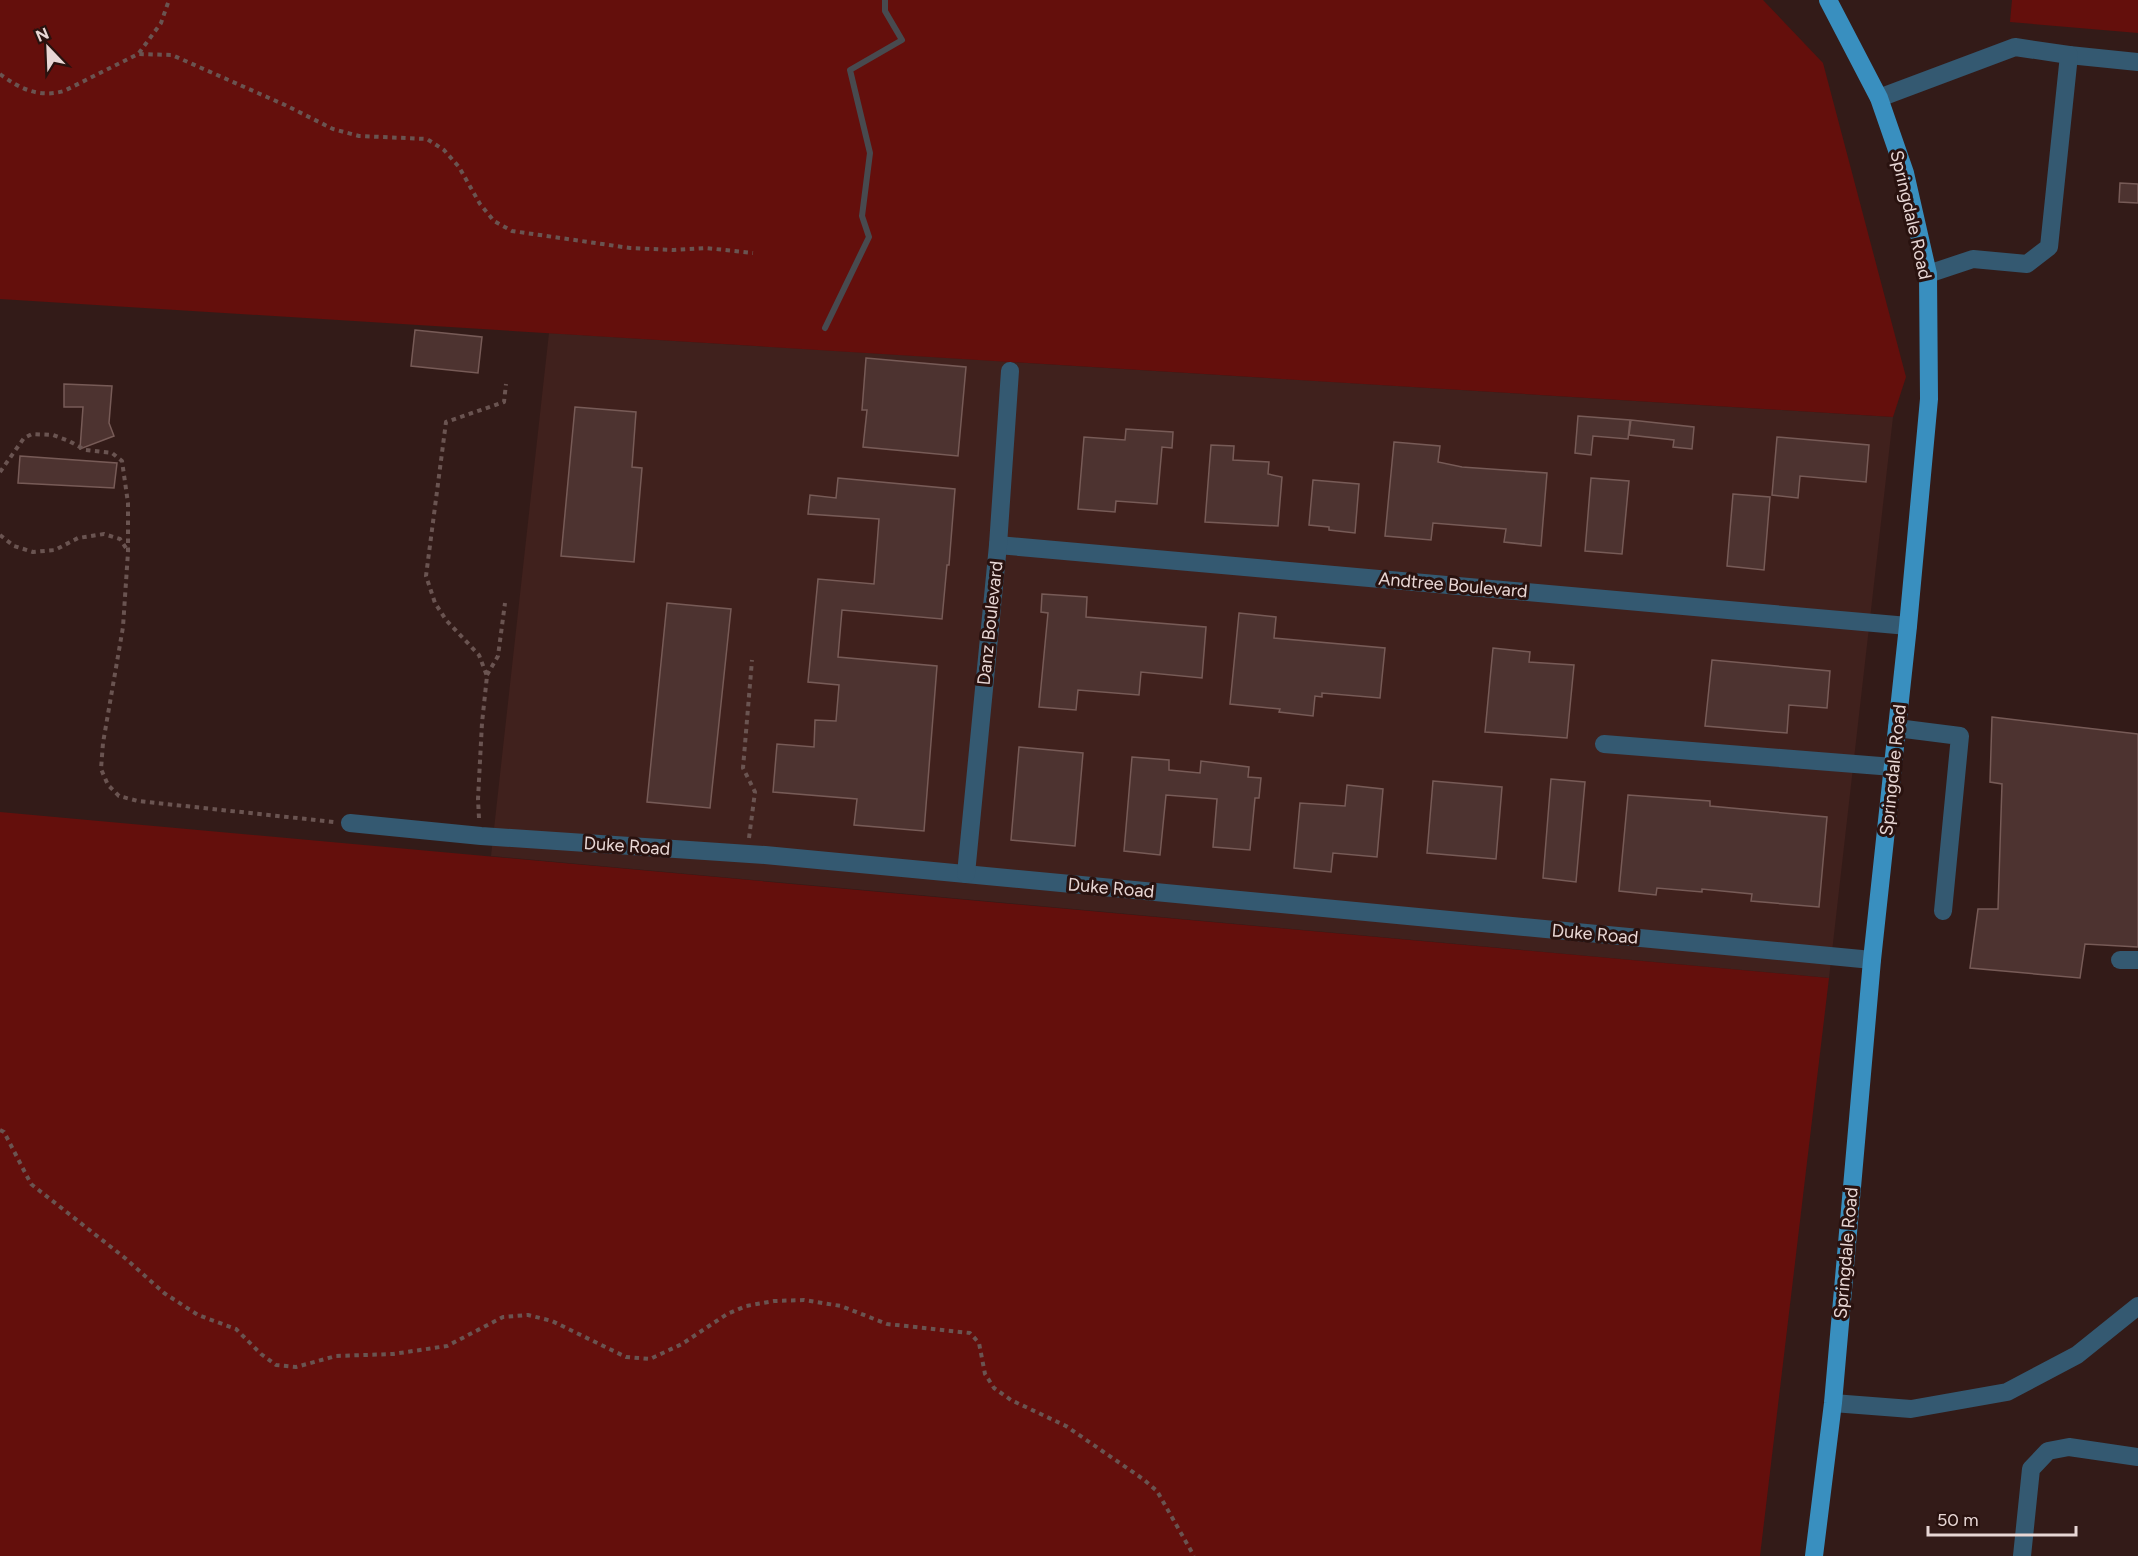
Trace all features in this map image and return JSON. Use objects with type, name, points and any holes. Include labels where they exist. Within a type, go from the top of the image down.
[{"type":"main road","name":"Springdale Road","points":[[1814,1556],[1833,1403],[1872,960],[1908,626],[1929,399],[1928,274],[1905,173],[1879,98],[1828,0]]},
{"type":"street","points":[[1879,98],[2015,47],[2138,62]]},
{"type":"street","points":[[1928,274],[1973,259],[2027,264],[2049,247],[2069,55]]},
{"type":"street","name":"Danz Boulevard","points":[[966,874],[998,545],[1010,371]]},
{"type":"street","name":"Andtree Boulevard","points":[[998,545],[1908,626]]},
{"type":"street","points":[[1897,728],[1960,736],[1944,911]]},
{"type":"street","points":[[1604,744],[1893,767]]},
{"type":"street","name":"Duke Road","points":[[350,823],[481,836],[747,854],[1872,960]]},
{"type":"street","points":[[1833,1403],[1911,1409],[2007,1392],[2077,1355],[2138,1306]]},
{"type":"street","points":[[2022,1556],[2031,1469],[2048,1451],[2069,1447],[2138,1457]]},
{"type":"path","points":[[0,74],[33,93],[51,94],[64,91],[138,54],[161,23],[168,0]]},
{"type":"path","points":[[138,54],[172,55],[333,129],[359,136],[427,139],[444,150],[459,167],[480,204],[494,221],[512,231],[630,248],[674,250],[706,248],[753,253]]},
{"type":"path","points":[[487,676],[479,655],[446,620],[435,603],[426,576],[446,422],[504,402],[506,384]]},
{"type":"path","points":[[0,472],[24,438],[32,434],[53,435],[85,450],[112,453],[122,461],[128,503],[128,552],[123,627],[103,743],[101,769],[108,785],[120,796],[138,801],[350,823]]},
{"type":"path","points":[[0,536],[14,546],[33,552],[55,550],[78,538],[104,534],[120,539],[128,552]]},
{"type":"path","points":[[481,836],[478,799],[482,723],[487,676],[498,656],[505,603]]},
{"type":"path","points":[[747,854],[755,792],[743,768],[752,660]]},
{"type":"path","points":[[0,1130],[4,1132],[31,1184],[125,1258],[164,1293],[198,1315],[236,1329],[261,1354],[276,1365],[296,1367],[336,1356],[393,1354],[447,1346],[503,1317],[528,1315],[552,1321],[626,1357],[650,1359],[682,1344],[727,1314],[747,1306],[774,1301],[804,1300],[841,1306],[888,1324],[970,1333],[979,1343],[985,1374],[994,1388],[1011,1400],[1066,1426],[1143,1479],[1157,1491],[1194,1556]]},
{"type":"shaded area","points":[[0,0],[1763,0],[1823,63],[1906,377],[1893,417],[0,299]]},
{"type":"shaded area","points":[[2012,0],[2138,0],[2138,33],[2010,22]]},
{"type":"shaded area","points":[[549,333],[1893,417],[1829,978],[491,856]]},
{"type":"shaded area","points":[[0,812],[1829,978],[1760,1556],[0,1556]]},
{"type":"building","points":[[2120,183],[2138,184],[2138,203],[2119,202]]},
{"type":"building","points":[[415,330],[482,337],[478,373],[411,366]]},
{"type":"building","points":[[866,358],[966,367],[958,456],[863,447],[867,410],[862,410]]},
{"type":"building","points":[[64,384],[112,386],[109,423],[114,436],[80,449],[83,407],[64,407]]},
{"type":"building","points":[[575,407],[636,412],[632,467],[642,468],[634,562],[561,556]]},
{"type":"building","points":[[1578,416],[1630,420],[1628,439],[1593,436],[1591,455],[1575,453]]},
{"type":"building","points":[[1631,420],[1694,427],[1692,449],[1673,447],[1674,440],[1629,435]]},
{"type":"building","points":[[1126,429],[1173,432],[1172,448],[1162,447],[1157,504],[1116,501],[1115,512],[1078,509],[1084,437],[1125,440]]},
{"type":"building","points":[[1777,437],[1869,445],[1866,482],[1800,476],[1798,498],[1772,495]]},
{"type":"building","points":[[1394,442],[1440,446],[1438,462],[1462,467],[1547,473],[1541,546],[1504,542],[1506,529],[1433,523],[1431,540],[1385,536]]},
{"type":"building","points":[[1211,445],[1234,446],[1233,460],[1269,462],[1268,474],[1282,477],[1278,526],[1205,522]]},
{"type":"building","points":[[20,456],[117,463],[114,488],[18,483]]},
{"type":"building","points":[[838,478],[955,489],[942,619],[842,610],[838,657],[937,666],[924,831],[854,825],[857,799],[773,792],[777,744],[814,747],[815,720],[836,721],[839,685],[808,682],[818,579],[874,584],[879,519],[808,514],[810,495],[836,498]]},
{"type":"building","points":[[1591,478],[1629,481],[1622,554],[1585,551]]},
{"type":"building","points":[[1313,480],[1359,484],[1355,533],[1309,525]]},
{"type":"building","points":[[1733,494],[1770,497],[1764,570],[1727,566]]},
{"type":"building","points":[[1042,594],[1087,597],[1086,617],[1206,627],[1202,678],[1141,672],[1139,695],[1078,690],[1076,710],[1039,707],[1048,613],[1041,612]]},
{"type":"building","points":[[667,603],[731,609],[710,808],[647,802]]},
{"type":"building","points":[[1239,613],[1276,617],[1274,638],[1385,648],[1380,698],[1322,693],[1322,697],[1315,696],[1313,716],[1279,712],[1280,709],[1230,704]]},
{"type":"building","points":[[1493,648],[1530,652],[1529,662],[1574,665],[1567,738],[1485,732]]},
{"type":"building","points":[[1712,660],[1830,671],[1827,708],[1789,705],[1787,733],[1705,726]]},
{"type":"building","points":[[1992,717],[2138,734],[2138,947],[2085,944],[2080,978],[1970,968],[1978,909],[1998,909],[2002,784],[1990,782]]},
{"type":"building","points":[[1019,747],[1083,753],[1075,846],[1011,840]]},
{"type":"building","points":[[1132,757],[1169,760],[1169,770],[1200,773],[1201,761],[1249,767],[1248,777],[1261,778],[1259,798],[1255,798],[1250,850],[1213,847],[1217,799],[1166,795],[1160,855],[1124,851]]},
{"type":"building","points":[[1551,779],[1585,782],[1576,882],[1543,878]]},
{"type":"building","points":[[1433,781],[1502,787],[1496,859],[1427,853]]},
{"type":"building","points":[[1347,785],[1383,789],[1377,857],[1333,853],[1331,872],[1294,868],[1300,803],[1345,806]]},
{"type":"building","points":[[1628,795],[1710,801],[1710,806],[1827,817],[1819,907],[1751,901],[1752,894],[1702,889],[1702,892],[1657,888],[1656,895],[1619,891]]},
{"type":"waterway","points":[[825,328],[869,237],[862,216],[870,153],[850,70],[902,40],[885,11],[885,0]]}]
